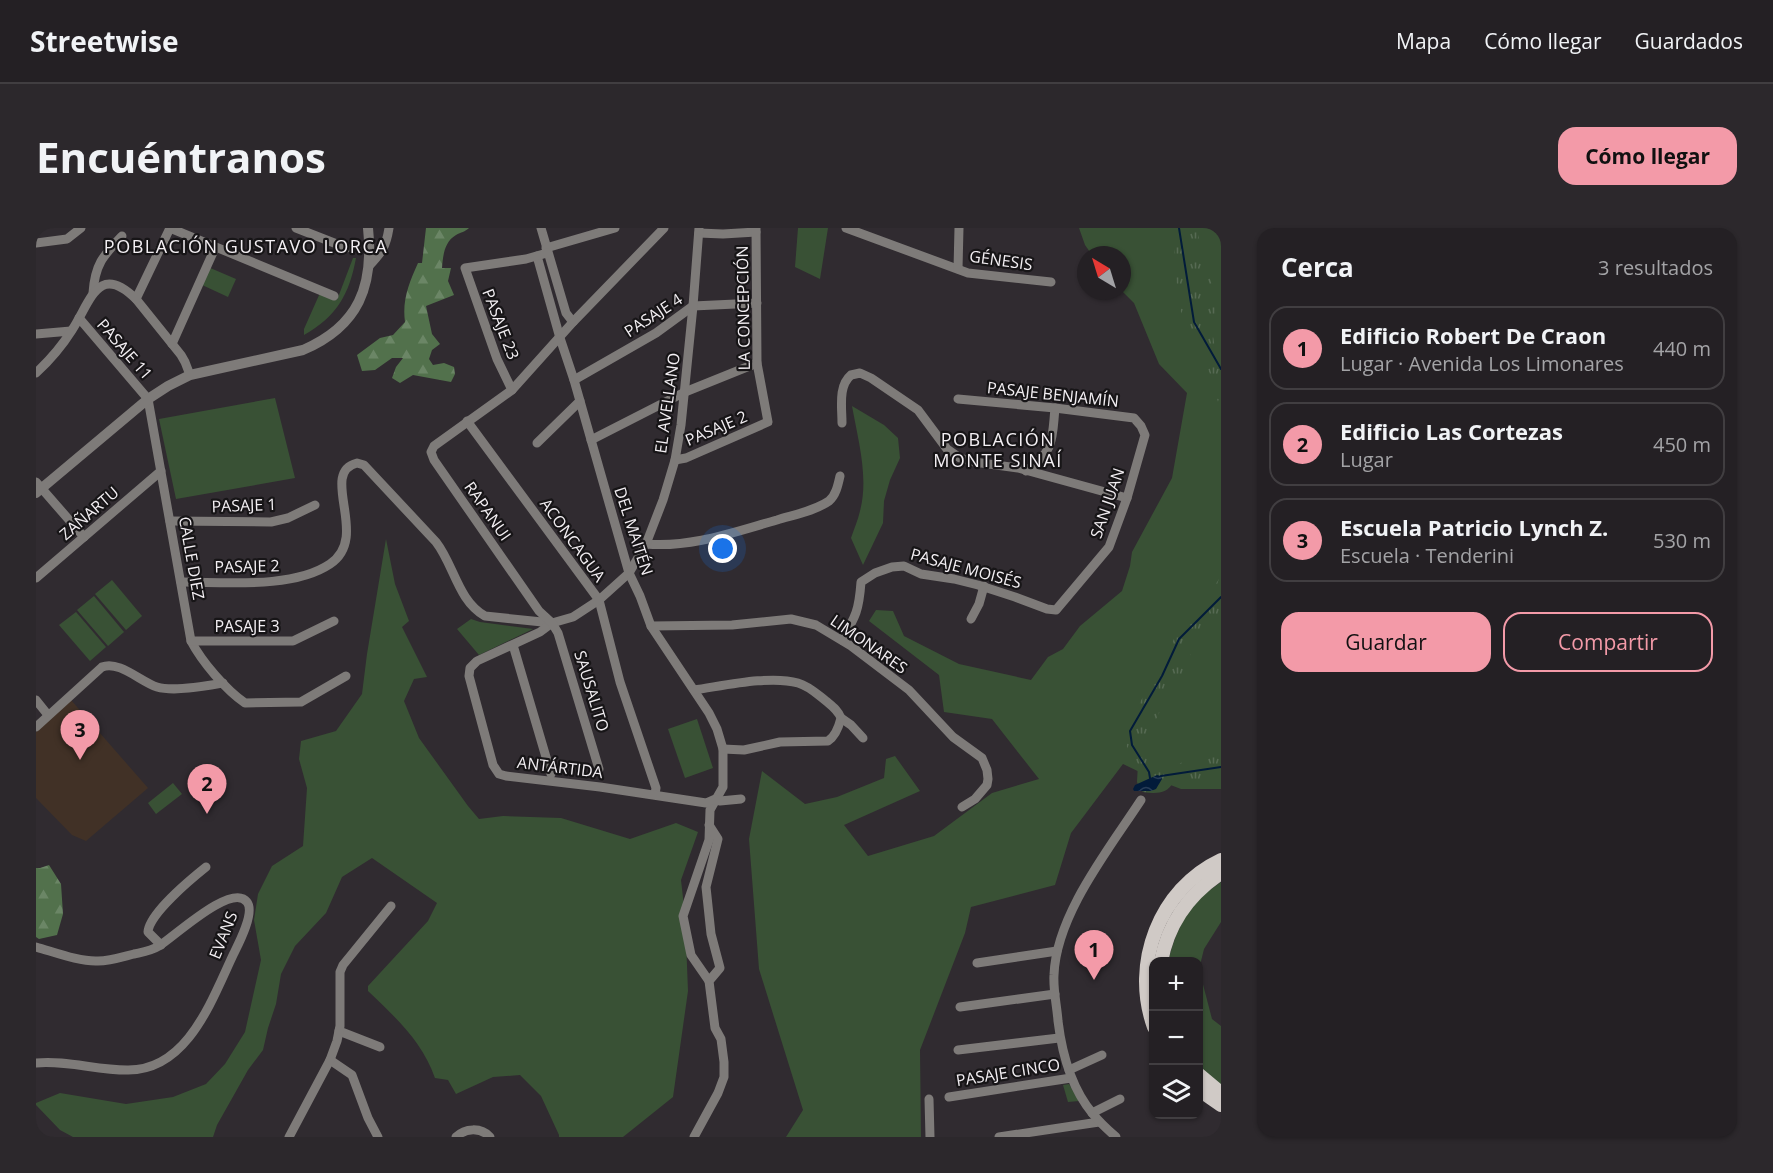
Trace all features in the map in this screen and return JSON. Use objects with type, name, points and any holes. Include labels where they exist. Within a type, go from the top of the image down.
[{"type":"main road","points":[[1149,1011],[1145,982],[1147,957],[1154,932],[1167,908],[1184,887],[1205,869],[1221,860]]},
{"type":"main road","points":[[1162,957],[1170,932],[1181,910],[1196,892],[1221,873]]},
{"type":"main road","points":[[1203,1078],[1221,1093]]},
{"type":"main road","points":[[1203,1092],[1221,1105]]},
{"type":"street","points":[[36,243],[67,239],[81,228]]},
{"type":"street","points":[[136,299],[170,228],[334,296]]},
{"type":"street","points":[[296,228],[347,248]]},
{"type":"street","points":[[323,239],[327,228]]},
{"type":"street","points":[[84,537],[38,488],[148,399],[168,386],[190,375],[303,350],[335,332],[349,318],[367,279],[368,228]]},
{"type":"street","points":[[369,266],[383,251],[389,228]]},
{"type":"street","points":[[541,228],[566,313],[573,322]]},
{"type":"street","points":[[537,256],[547,250],[615,228]]},
{"type":"street","points":[[560,338],[664,228]]},
{"type":"street","name":"GÉNESIS","points":[[846,228],[968,273],[1051,282]]},
{"type":"street","points":[[958,269],[959,228]]},
{"type":"street","points":[[699,231],[723,234],[756,230]]},
{"type":"street","name":"LA CONCEPCIÓN","points":[[756,230],[757,363],[768,422]]},
{"type":"street","name":"EL AVELLANO","points":[[599,600],[629,573],[646,544],[675,460],[685,392],[699,231]]},
{"type":"street","points":[[93,293],[94,274],[104,255],[122,236]]},
{"type":"street","points":[[172,344],[215,248]]},
{"type":"street","name":"PASAJE 23","points":[[512,390],[497,359],[465,268],[537,256]]},
{"type":"street","name":"DEL MAITÉN","points":[[537,256],[629,573],[651,626],[710,712],[723,749],[723,787],[710,810],[709,840],[683,916],[691,955],[710,981]]},
{"type":"street","points":[[36,373],[48,362],[71,331],[93,293],[103,286],[114,284],[126,290],[136,299],[185,362],[190,375]]},
{"type":"street","name":"PASAJE 4","points":[[574,380],[656,333],[693,306],[757,303]]},
{"type":"street","name":"PASAJE 11","points":[[79,318],[148,399]]},
{"type":"street","points":[[36,334],[71,331]]},
{"type":"street","name":"RAPANUI","points":[[552,623],[539,611],[431,453],[434,446],[512,390],[560,338]]},
{"type":"street","points":[[591,440],[685,392],[757,363]]},
{"type":"street","points":[[842,423],[844,384],[851,375],[860,374],[871,378],[918,410],[947,449],[957,457],[974,462],[1010,466],[1126,498]]},
{"type":"street","name":"CALLE DIEZ","points":[[148,399],[191,641],[199,654],[223,683],[245,703],[301,702],[346,676]]},
{"type":"street","name":"PASAJE BENJAMÍN","points":[[958,399],[1134,418],[1141,426]]},
{"type":"street","points":[[537,443],[580,401]]},
{"type":"street","points":[[1026,471],[1043,458],[1051,446],[1055,408]]},
{"type":"street","name":"ACONCAGUA","points":[[467,422],[599,600],[620,682],[656,788],[655,794]]},
{"type":"street","name":"PASAJE 2","points":[[675,460],[687,458],[768,422]]},
{"type":"street","name":"SAN JUAN","points":[[1056,610],[1109,547],[1145,435],[1141,426]]},
{"type":"street","name":"PASAJE 2","points":[[182,582],[290,580],[331,564],[340,552],[347,535],[341,478],[350,465],[357,463],[364,465],[441,549],[462,591],[476,609],[485,616],[552,623]]},
{"type":"street","name":"ZAÑARTU","points":[[36,578],[161,471]]},
{"type":"street","points":[[646,544],[700,541],[803,512],[830,500],[840,476]]},
{"type":"street","name":"PASAJE 1","points":[[170,521],[271,522],[288,518],[315,505]]},
{"type":"street","name":"PASAJE MOISÉS","points":[[842,640],[860,606],[861,582],[875,573],[892,567],[904,566],[921,574],[984,586],[1047,609],[1056,610]]},
{"type":"street","points":[[971,619],[979,604],[984,586]]},
{"type":"street","name":"ANTÁRTIDA","points":[[599,600],[573,617],[552,623],[540,632],[472,664],[469,672],[486,744],[495,769],[499,774],[506,776],[655,794],[706,803],[715,800],[741,799]]},
{"type":"street","name":"LIMONARES","points":[[651,626],[732,625],[791,619],[816,625],[842,640],[909,690],[953,737],[982,758],[987,770],[987,785],[975,800],[962,807]]},
{"type":"street","name":"PASAJE 3","points":[[191,641],[293,641],[334,621]]},
{"type":"street","name":"SAUSALITO","points":[[552,623],[558,633],[599,769]]},
{"type":"street","points":[[513,645],[551,774]]},
{"type":"street","points":[[36,727],[106,665],[116,666],[156,687],[200,687],[223,683]]},
{"type":"street","points":[[694,690],[769,681],[799,683],[813,690],[863,738]]},
{"type":"street","points":[[36,700],[48,715]]},
{"type":"street","points":[[723,749],[744,750],[780,742],[828,741],[838,728],[841,718]]},
{"type":"street","points":[[1116,1137],[1099,1122],[1078,1094],[1070,1074],[1059,1038],[1054,975],[1059,942],[1079,894],[1141,800]]},
{"type":"street","points":[[694,1137],[724,1077],[721,1039],[715,1028],[710,981],[720,968],[711,933],[706,887],[718,839],[709,825]]},
{"type":"street","points":[[161,945],[148,932],[148,926],[175,894],[206,867]]},
{"type":"street","name":"EVANS","points":[[36,947],[95,962],[152,950],[198,916],[219,904],[238,897],[248,903],[250,908],[241,938],[203,1017],[195,1030],[170,1056],[159,1063],[128,1070],[61,1063],[36,1063]]},
{"type":"street","points":[[289,1137],[330,1060],[337,1041],[340,972],[343,965],[392,906]]},
{"type":"street","points":[[978,963],[1057,951]]},
{"type":"street","points":[[960,1007],[1055,994]]},
{"type":"street","points":[[339,1031],[380,1047]]},
{"type":"street","points":[[958,1050],[1059,1038]]},
{"type":"street","name":"PASAJE CINCO","points":[[949,1097],[1070,1074],[1102,1055]]},
{"type":"street","points":[[330,1060],[352,1075],[368,1119],[378,1137]]},
{"type":"street","points":[[929,1099],[930,1137]]},
{"type":"street","points":[[1092,1113],[1120,1099]]},
{"type":"street","points":[[999,1137],[1099,1122]]},
{"type":"street","points":[[456,1137],[464,1130],[468,1130],[486,1132],[490,1137]]},
{"type":"shaded area","points":[[71,700],[148,788],[86,841],[72,835],[36,798],[36,732]]},
{"type":"green space","points":[[426,228],[469,228],[452,238],[444,254],[442,268],[451,268],[448,281],[454,295],[426,306],[432,334],[440,344],[432,350],[429,359],[433,365],[444,363],[454,367],[455,374],[451,382],[413,375],[400,383],[392,378],[403,358],[392,358],[375,370],[362,371],[357,355],[380,338],[393,335],[405,322],[404,306],[407,292],[418,263],[422,263]]},
{"type":"green space","points":[[798,228],[828,228],[820,279],[795,267]]},
{"type":"green space","points":[[1079,228],[1221,228],[1221,789],[1181,789],[1123,764],[1071,833],[1055,885],[971,907],[965,933],[920,1050],[921,1137],[786,1137],[803,1110],[759,969],[749,839],[762,771],[805,804],[837,797],[884,778],[886,759],[895,756],[920,791],[844,825],[868,856],[934,836],[992,793],[1039,779],[992,719],[944,712],[939,675],[869,621],[876,610],[893,611],[904,636],[959,664],[1031,680],[1048,657],[1063,649],[1080,626],[1122,591],[1132,552],[1172,478],[1187,393],[1159,364],[1131,300],[1131,246],[1085,245]]},
{"type":"green space","points":[[1173,228],[1198,228],[1199,242],[1215,292],[1216,310],[1213,336],[1221,363],[1221,412],[1202,348],[1181,312],[1177,289]]},
{"type":"green space","points":[[353,258],[356,258],[350,283],[340,303],[325,320],[304,335],[304,329],[320,293],[337,300]]},
{"type":"green space","points":[[208,267],[236,279],[228,297],[200,284]]},
{"type":"green space","points":[[275,398],[295,478],[176,499],[159,419]]},
{"type":"green space","points":[[852,406],[884,425],[898,438],[900,458],[884,501],[883,523],[863,565],[851,538],[860,511],[863,485],[862,458]]},
{"type":"green space","points":[[386,539],[395,584],[409,621],[402,627],[427,677],[414,679],[404,701],[419,738],[479,819],[503,816],[561,818],[630,839],[676,823],[698,832],[681,880],[688,991],[673,1097],[623,1137],[559,1137],[541,1096],[520,1075],[493,1077],[456,1094],[448,1080],[435,1078],[415,1041],[368,991],[368,986],[428,921],[437,903],[372,858],[342,877],[326,913],[295,946],[281,974],[276,1004],[263,1050],[248,1070],[217,1125],[213,1137],[73,1137],[60,1130],[36,1103],[60,1093],[126,1104],[173,1097],[206,1084],[225,1064],[245,1032],[261,960],[254,920],[258,894],[272,866],[303,846],[307,788],[299,759],[301,741],[336,731],[362,694]]},
{"type":"green space","points":[[1221,576],[1221,617],[1205,629],[1194,643],[1183,682],[1166,701],[1154,724],[1149,751],[1153,767],[1163,770],[1221,747],[1221,779],[1173,782],[1168,789],[1161,792],[1143,792],[1137,782],[1138,764],[1127,747],[1125,729],[1177,633],[1193,611],[1206,599]]},
{"type":"green space","points":[[112,580],[142,616],[126,630],[95,594]]},
{"type":"green space","points":[[94,596],[124,632],[108,646],[77,610]]},
{"type":"green space","points":[[76,612],[106,647],[90,661],[59,625]]},
{"type":"green space","points":[[471,619],[533,629],[479,655],[457,629]]},
{"type":"green space","points":[[697,719],[713,768],[685,778],[668,729]]},
{"type":"green space","points":[[173,783],[182,794],[156,814],[148,803]]},
{"type":"green space","points":[[49,865],[61,884],[63,914],[57,935],[39,939],[36,937],[36,868]]},
{"type":"green space","points":[[1221,882],[1221,922],[1204,949],[1202,957],[1169,957],[1184,919],[1203,895]]},
{"type":"green space","points":[[1203,984],[1212,1019],[1221,1026],[1221,1085],[1203,1070]]},
{"type":"green space","points":[[1069,1084],[1079,1101],[1068,1102],[1063,1085]]},
{"type":"water","points":[[1157,775],[1162,779],[1156,789],[1134,791],[1135,785]]},
{"type":"waterway","points":[[1179,228],[1194,322],[1221,369]]},
{"type":"waterway","points":[[1150,778],[1149,772],[1132,745],[1130,731],[1162,676],[1179,639],[1221,597]]},
{"type":"waterway","points":[[1161,776],[1221,767]]},
{"type":"place","name":"Escuela Patricio Lynch Z.","points":[[80,760]]},
{"type":"place","name":"Edificio Las Cortezas","points":[[207,814]]},
{"type":"place","name":"Edificio Robert De Craon","points":[[1094,980]]},
{"type":"district","name":"POBLACIÓN GUSTAVO LORCA","points":[[246,246]]},
{"type":"district","name":"POBLACIÓN MONTE SINAÍ","points":[[998,449]]}]
